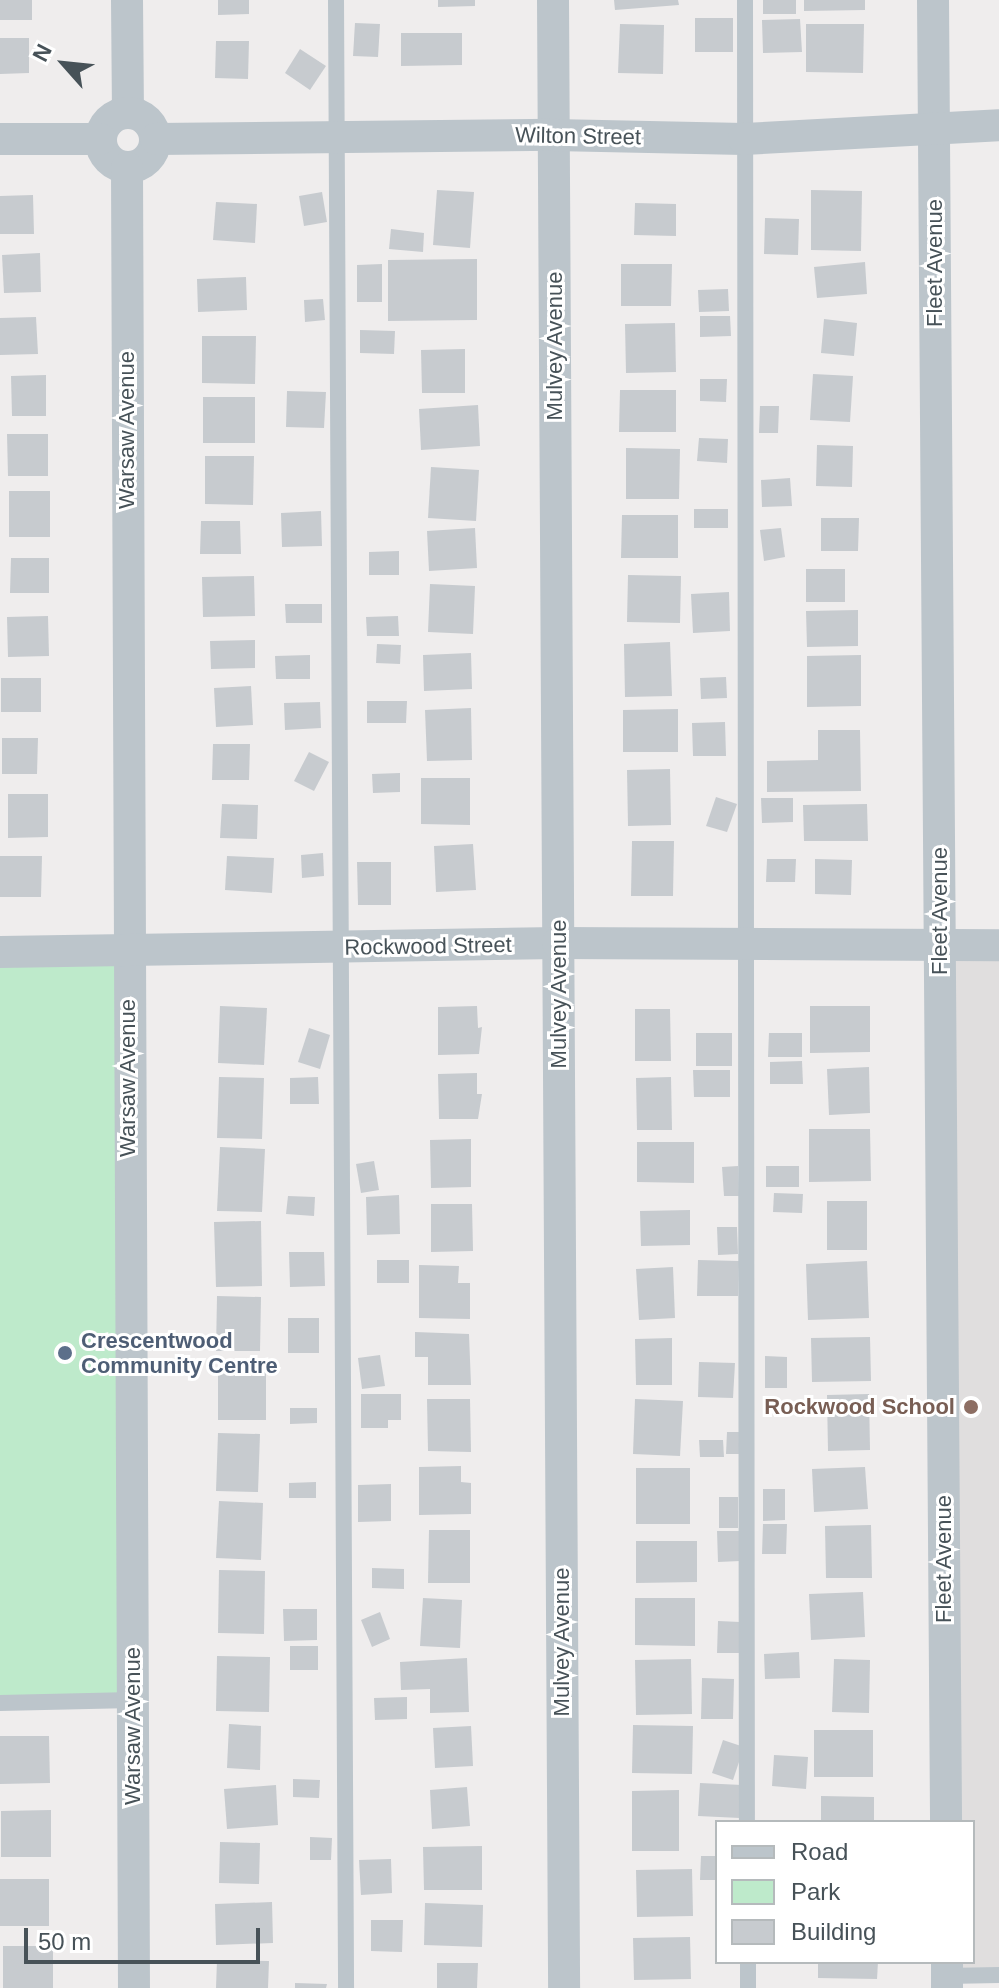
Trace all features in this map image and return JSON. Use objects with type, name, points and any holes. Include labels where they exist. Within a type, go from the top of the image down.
[{"type":"street","points":[[127,0],[128,111]]},
{"type":"street","name":"Mulvey Avenue","points":[[553,0],[564,1988]]},
{"type":"street","name":"Fleet Avenue","points":[[933,0],[946,1820]]},
{"type":"street","points":[[128,111],[152,125],[156,139],[142,164],[127,168],[108,160],[100,139],[108,120],[128,111]]},
{"type":"street","name":"Wilton Street","points":[[156,139],[554,135],[744,139],[934,125],[999,125]]},
{"type":"street","points":[[0,139],[100,139]]},
{"type":"street","name":"Warsaw Avenue","points":[[127,168],[127,950],[134,1988]]},
{"type":"street","name":"Rockwood Street","points":[[0,952],[340,949],[558,943],[999,945]]},
{"type":"lane","points":[[336,0],[346,1988]]},
{"type":"lane","points":[[745,0],[747,1820]]},
{"type":"lane","points":[[0,1703],[133,1700]]},
{"type":"lane","points":[[748,1964],[748,1988]]},
{"type":"lane","points":[[947,1975],[999,1975]]},
{"type":"shaded area","name":"Rockwood School","points":[[940,945],[999,945],[999,1975],[947,1976],[947,1964],[975,1964],[975,1820],[946,1820]]},
{"type":"green space","name":"Crescentwood Community Centre","points":[[127,950],[133,1700],[0,1703],[0,952]]},
{"type":"building","points":[[0,0],[32,0],[32,20],[0,20]]},
{"type":"building","points":[[218,0],[249,0],[249,14],[218,15]]},
{"type":"building","points":[[438,0],[475,0],[475,6],[438,7]]},
{"type":"building","points":[[614,0],[678,0],[679,5],[615,10]]},
{"type":"building","points":[[763,0],[796,0],[796,14],[763,14]]},
{"type":"building","points":[[804,0],[865,0],[865,10],[804,11]]},
{"type":"building","points":[[695,18],[733,18],[733,52],[695,52]]},
{"type":"building","points":[[800,19],[802,52],[763,53],[762,20]]},
{"type":"building","points":[[355,23],[380,24],[378,57],[353,56]]},
{"type":"building","points":[[620,24],[664,25],[663,74],[618,73]]},
{"type":"building","points":[[806,24],[864,24],[863,73],[806,72]]},
{"type":"building","points":[[401,33],[462,33],[462,65],[401,66]]},
{"type":"building","points":[[0,38],[29,38],[29,73],[0,74]]},
{"type":"building","points":[[216,41],[249,41],[248,79],[215,78]]},
{"type":"building","points":[[300,49],[326,66],[310,90],[285,73]]},
{"type":"building","points":[[437,190],[474,192],[470,248],[433,245]]},
{"type":"building","points":[[811,190],[862,191],[861,251],[811,250]]},
{"type":"building","points":[[322,192],[327,222],[304,226],[299,196]]},
{"type":"building","points":[[33,195],[34,234],[0,234],[0,196]]},
{"type":"building","points":[[216,202],[257,204],[255,243],[213,240]]},
{"type":"building","points":[[635,203],[676,204],[676,236],[634,235]]},
{"type":"building","points":[[765,218],[799,219],[798,255],[764,254]]},
{"type":"building","points":[[391,229],[424,233],[423,252],[389,249]]},
{"type":"building","points":[[40,253],[41,292],[4,293],[2,255]]},
{"type":"building","points":[[477,259],[477,320],[388,321],[388,260]]},
{"type":"building","points":[[865,262],[867,294],[817,298],[814,267]]},
{"type":"building","points":[[382,264],[382,302],[357,302],[357,265]]},
{"type":"building","points":[[621,264],[672,264],[671,306],[621,306]]},
{"type":"building","points":[[246,277],[247,310],[198,312],[197,279]]},
{"type":"building","points":[[728,289],[729,311],[699,312],[698,290]]},
{"type":"building","points":[[323,299],[325,320],[305,322],[304,300]]},
{"type":"building","points":[[700,316],[730,316],[731,336],[700,337]]},
{"type":"building","points":[[36,317],[38,354],[0,355],[0,318]]},
{"type":"building","points":[[824,319],[857,323],[854,356],[821,353]]},
{"type":"building","points":[[675,323],[676,372],[626,373],[625,324]]},
{"type":"building","points":[[360,330],[395,331],[394,354],[360,353]]},
{"type":"building","points":[[202,336],[256,336],[255,384],[202,383]]},
{"type":"building","points":[[465,349],[465,393],[422,393],[421,350]]},
{"type":"building","points":[[813,374],[853,376],[850,422],[810,420]]},
{"type":"building","points":[[46,375],[46,416],[12,416],[11,376]]},
{"type":"building","points":[[700,379],[727,379],[726,402],[700,401]]},
{"type":"building","points":[[620,390],[676,390],[676,432],[619,432]]},
{"type":"building","points":[[287,391],[326,392],[324,428],[286,427]]},
{"type":"building","points":[[203,397],[255,397],[255,443],[203,443]]},
{"type":"building","points":[[478,405],[480,446],[421,450],[419,409]]},
{"type":"building","points":[[760,406],[779,406],[778,433],[759,433]]},
{"type":"building","points":[[7,434],[48,434],[48,476],[8,476]]},
{"type":"building","points":[[699,438],[728,439],[727,463],[697,461]]},
{"type":"building","points":[[817,445],[853,446],[852,487],[816,486]]},
{"type":"building","points":[[626,448],[680,449],[679,499],[626,499]]},
{"type":"building","points":[[205,456],[254,456],[253,505],[205,504]]},
{"type":"building","points":[[431,467],[479,470],[476,521],[428,518]]},
{"type":"building","points":[[790,478],[792,506],[762,507],[761,480]]},
{"type":"building","points":[[9,491],[50,491],[50,537],[9,537]]},
{"type":"building","points":[[694,509],[728,509],[728,528],[694,528]]},
{"type":"building","points":[[321,511],[322,546],[282,547],[281,513]]},
{"type":"building","points":[[622,515],[678,515],[678,558],[621,558]]},
{"type":"building","points":[[821,518],[859,518],[858,551],[821,551]]},
{"type":"building","points":[[201,521],[240,521],[241,554],[200,554]]},
{"type":"building","points":[[475,528],[477,568],[429,571],[427,531]]},
{"type":"building","points":[[781,528],[785,557],[764,561],[760,530]]},
{"type":"building","points":[[399,551],[399,575],[369,575],[369,552]]},
{"type":"building","points":[[11,558],[49,558],[49,593],[10,593]]},
{"type":"building","points":[[806,569],[845,569],[845,602],[806,602]]},
{"type":"building","points":[[628,575],[681,576],[680,623],[627,622]]},
{"type":"building","points":[[254,576],[255,616],[203,617],[202,577]]},
{"type":"building","points":[[430,584],[475,586],[473,634],[428,632]]},
{"type":"building","points":[[729,592],[730,631],[693,633],[691,594]]},
{"type":"building","points":[[285,604],[322,604],[322,623],[286,623]]},
{"type":"building","points":[[858,610],[858,646],[807,647],[806,611]]},
{"type":"building","points":[[48,616],[49,656],[8,657],[7,617]]},
{"type":"building","points":[[398,616],[399,636],[367,636],[366,617]]},
{"type":"building","points":[[255,640],[255,668],[211,669],[210,641]]},
{"type":"building","points":[[670,642],[672,696],[625,697],[624,644]]},
{"type":"building","points":[[377,644],[401,645],[400,664],[376,663]]},
{"type":"building","points":[[471,653],[472,689],[424,691],[423,655]]},
{"type":"building","points":[[310,655],[310,679],[276,679],[275,656]]},
{"type":"building","points":[[861,655],[861,706],[807,707],[807,656]]},
{"type":"building","points":[[726,677],[727,698],[701,699],[700,678]]},
{"type":"building","points":[[1,678],[41,678],[41,712],[1,712]]},
{"type":"building","points":[[251,686],[253,725],[216,727],[214,688]]},
{"type":"building","points":[[367,701],[407,701],[406,723],[367,723]]},
{"type":"building","points":[[320,702],[321,728],[285,730],[284,703]]},
{"type":"building","points":[[471,708],[472,760],[427,761],[425,710]]},
{"type":"building","points":[[678,709],[678,752],[623,752],[623,710]]},
{"type":"building","points":[[725,722],[726,756],[693,756],[692,723]]},
{"type":"building","points":[[818,730],[860,730],[861,791],[767,792],[767,761],[818,760]]},
{"type":"building","points":[[2,738],[38,738],[37,774],[2,774]]},
{"type":"building","points":[[213,744],[250,744],[249,780],[212,780]]},
{"type":"building","points":[[309,752],[329,762],[314,791],[294,781]]},
{"type":"building","points":[[670,769],[671,825],[628,826],[627,770]]},
{"type":"building","points":[[400,773],[400,792],[373,793],[372,774]]},
{"type":"building","points":[[421,778],[470,778],[470,825],[421,824]]},
{"type":"building","points":[[8,794],[48,794],[48,837],[8,838]]},
{"type":"building","points":[[716,797],[737,804],[727,832],[706,826]]},
{"type":"building","points":[[761,798],[793,798],[793,822],[762,823]]},
{"type":"building","points":[[222,804],[258,805],[257,839],[220,838]]},
{"type":"building","points":[[867,804],[868,841],[804,841],[803,805]]},
{"type":"building","points":[[632,841],[674,841],[673,896],[631,896]]},
{"type":"building","points":[[473,844],[476,890],[436,892],[434,846]]},
{"type":"building","points":[[323,853],[324,876],[302,878],[301,855]]},
{"type":"building","points":[[0,856],[42,856],[41,897],[0,897]]},
{"type":"building","points":[[227,856],[274,858],[272,893],[225,890]]},
{"type":"building","points":[[767,859],[796,859],[795,882],[766,882]]},
{"type":"building","points":[[815,859],[852,860],[851,895],[815,894]]},
{"type":"building","points":[[357,862],[391,862],[391,905],[358,905]]},
{"type":"building","points":[[220,1006],[267,1008],[264,1065],[218,1063]]},
{"type":"building","points":[[477,1006],[478,1028],[482,1027],[479,1054],[438,1055],[438,1007]]},
{"type":"building","points":[[810,1006],[870,1006],[870,1052],[810,1053]]},
{"type":"building","points":[[635,1009],[670,1009],[671,1061],[635,1061]]},
{"type":"building","points":[[309,1028],[330,1035],[320,1069],[298,1062]]},
{"type":"building","points":[[696,1033],[732,1033],[732,1066],[696,1066]]},
{"type":"building","points":[[769,1033],[802,1033],[802,1057],[768,1057]]},
{"type":"building","points":[[802,1061],[803,1084],[770,1084],[770,1062]]},
{"type":"building","points":[[869,1067],[870,1113],[829,1115],[827,1069]]},
{"type":"building","points":[[693,1070],[730,1070],[730,1097],[694,1097]]},
{"type":"building","points":[[477,1073],[477,1094],[482,1094],[478,1119],[439,1119],[438,1074]]},
{"type":"building","points":[[219,1077],[264,1078],[262,1139],[217,1138]]},
{"type":"building","points":[[318,1077],[319,1104],[290,1104],[290,1078]]},
{"type":"building","points":[[671,1077],[672,1130],[637,1130],[636,1078]]},
{"type":"building","points":[[809,1129],[870,1129],[871,1181],[809,1182]]},
{"type":"building","points":[[471,1139],[471,1187],[431,1188],[430,1140]]},
{"type":"building","points":[[637,1142],[694,1142],[694,1183],[637,1182]]},
{"type":"building","points":[[220,1147],[265,1149],[262,1212],[217,1211]]},
{"type":"building","points":[[374,1161],[379,1190],[361,1193],[356,1164]]},
{"type":"building","points":[[738,1166],[739,1196],[724,1196],[722,1167]]},
{"type":"building","points":[[766,1166],[799,1166],[799,1187],[766,1187]]},
{"type":"building","points":[[774,1193],[803,1194],[802,1213],[773,1212]]},
{"type":"building","points":[[399,1195],[400,1234],[367,1235],[366,1197]]},
{"type":"building","points":[[288,1196],[315,1197],[314,1216],[286,1214]]},
{"type":"building","points":[[827,1201],[867,1201],[867,1250],[827,1250]]},
{"type":"building","points":[[431,1204],[472,1204],[473,1251],[431,1252]]},
{"type":"building","points":[[690,1210],[690,1245],[641,1246],[640,1211]]},
{"type":"building","points":[[261,1221],[262,1286],[216,1287],[214,1222]]},
{"type":"building","points":[[717,1227],[737,1227],[738,1254],[718,1255]]},
{"type":"building","points":[[289,1252],[324,1252],[325,1286],[290,1287]]},
{"type":"building","points":[[377,1260],[409,1260],[409,1283],[377,1283]]},
{"type":"building","points":[[698,1260],[739,1261],[738,1296],[697,1296]]},
{"type":"building","points":[[867,1261],[869,1318],[808,1320],[806,1264]]},
{"type":"building","points":[[419,1265],[459,1266],[458,1283],[470,1283],[470,1319],[419,1318]]},
{"type":"building","points":[[673,1267],[675,1318],[639,1320],[636,1269]]},
{"type":"building","points":[[217,1296],[261,1297],[260,1351],[216,1351]]},
{"type":"building","points":[[288,1318],[319,1318],[319,1353],[288,1353]]},
{"type":"building","points":[[415,1332],[469,1334],[471,1385],[428,1385],[428,1357],[415,1357]]},
{"type":"building","points":[[870,1337],[871,1381],[812,1382],[811,1338]]},
{"type":"building","points":[[672,1338],[672,1385],[636,1385],[635,1339]]},
{"type":"building","points":[[380,1355],[385,1386],[362,1389],[358,1358]]},
{"type":"building","points":[[765,1356],[787,1357],[787,1388],[765,1388]]},
{"type":"building","points":[[218,1362],[266,1362],[266,1420],[218,1420]]},
{"type":"building","points":[[699,1362],[735,1363],[733,1398],[698,1397]]},
{"type":"building","points":[[361,1394],[401,1394],[401,1420],[388,1420],[388,1428],[361,1428]]},
{"type":"building","points":[[869,1394],[870,1450],[828,1451],[827,1395]]},
{"type":"building","points":[[427,1399],[470,1399],[471,1452],[428,1451]]},
{"type":"building","points":[[635,1399],[683,1401],[680,1456],[633,1454]]},
{"type":"building","points":[[290,1408],[317,1408],[317,1423],[290,1424]]},
{"type":"building","points":[[727,1432],[740,1432],[740,1454],[726,1454]]},
{"type":"building","points":[[218,1433],[260,1434],[258,1492],[216,1491]]},
{"type":"building","points":[[699,1440],[723,1440],[724,1457],[700,1457]]},
{"type":"building","points":[[461,1466],[461,1482],[471,1483],[471,1514],[419,1515],[419,1467]]},
{"type":"building","points":[[865,1467],[868,1509],[814,1512],[812,1469]]},
{"type":"building","points":[[636,1468],[690,1468],[690,1524],[636,1524]]},
{"type":"building","points":[[316,1482],[316,1498],[289,1498],[289,1483]]},
{"type":"building","points":[[391,1484],[391,1521],[358,1522],[358,1485]]},
{"type":"building","points":[[763,1489],[785,1489],[785,1520],[763,1521]]},
{"type":"building","points":[[719,1497],[738,1497],[738,1528],[719,1528]]},
{"type":"building","points":[[219,1501],[263,1503],[261,1560],[216,1558]]},
{"type":"building","points":[[763,1524],[787,1524],[786,1554],[762,1554]]},
{"type":"building","points":[[871,1525],[872,1578],[826,1578],[825,1526]]},
{"type":"building","points":[[429,1530],[470,1530],[470,1583],[428,1583]]},
{"type":"building","points":[[717,1531],[739,1531],[740,1561],[718,1562]]},
{"type":"building","points":[[636,1541],[697,1541],[697,1582],[636,1583]]},
{"type":"building","points":[[372,1568],[404,1569],[404,1589],[372,1588]]},
{"type":"building","points":[[219,1570],[265,1571],[264,1634],[218,1633]]},
{"type":"building","points":[[863,1592],[865,1637],[811,1640],[809,1594]]},
{"type":"building","points":[[423,1598],[462,1600],[460,1648],[420,1646]]},
{"type":"building","points":[[635,1598],[695,1598],[695,1646],[635,1645]]},
{"type":"building","points":[[283,1609],[317,1609],[317,1640],[284,1641]]},
{"type":"building","points":[[380,1612],[390,1639],[372,1647],[361,1620]]},
{"type":"building","points":[[718,1621],[740,1622],[740,1653],[717,1653]]},
{"type":"building","points":[[290,1646],[318,1646],[318,1670],[290,1670]]},
{"type":"building","points":[[799,1652],[800,1678],[765,1679],[764,1654]]},
{"type":"building","points":[[217,1656],[270,1657],[269,1712],[216,1711]]},
{"type":"building","points":[[467,1658],[469,1712],[430,1713],[430,1689],[401,1690],[400,1662]]},
{"type":"building","points":[[691,1659],[692,1714],[636,1715],[635,1660]]},
{"type":"building","points":[[834,1659],[870,1660],[869,1713],[832,1712]]},
{"type":"building","points":[[702,1678],[734,1679],[733,1719],[701,1719]]},
{"type":"building","points":[[407,1697],[407,1719],[375,1720],[374,1698]]},
{"type":"building","points":[[229,1724],[261,1726],[260,1770],[227,1768]]},
{"type":"building","points":[[633,1725],[693,1726],[692,1774],[632,1773]]},
{"type":"building","points":[[471,1726],[473,1766],[435,1768],[433,1728]]},
{"type":"building","points":[[814,1730],[873,1730],[873,1777],[814,1777]]},
{"type":"building","points":[[0,1736],[49,1736],[50,1783],[0,1784]]},
{"type":"building","points":[[723,1740],[744,1747],[733,1780],[712,1773]]},
{"type":"building","points":[[774,1755],[808,1757],[806,1789],[772,1786]]},
{"type":"building","points":[[293,1779],[320,1780],[319,1798],[293,1797]]},
{"type":"building","points":[[700,1783],[742,1785],[740,1818],[698,1816]]},
{"type":"building","points":[[276,1785],[278,1825],[227,1829],[224,1789]]},
{"type":"building","points":[[467,1787],[470,1826],[432,1829],[430,1790]]},
{"type":"building","points":[[679,1790],[679,1851],[632,1851],[632,1791]]},
{"type":"building","points":[[821,1796],[874,1797],[874,1820],[821,1820]]},
{"type":"building","points":[[51,1810],[51,1857],[1,1857],[1,1811]]},
{"type":"building","points":[[310,1837],[332,1838],[331,1860],[310,1860]]},
{"type":"building","points":[[220,1842],[260,1843],[259,1884],[219,1883]]},
{"type":"building","points":[[482,1846],[482,1890],[424,1890],[423,1847]]},
{"type":"building","points":[[701,1856],[715,1856],[715,1880],[700,1880]]},
{"type":"building","points":[[391,1859],[392,1893],[361,1895],[359,1860]]},
{"type":"building","points":[[692,1869],[693,1916],[637,1917],[636,1870]]},
{"type":"building","points":[[0,1879],[49,1879],[49,1926],[0,1926]]},
{"type":"building","points":[[272,1902],[273,1943],[216,1945],[215,1904]]},
{"type":"building","points":[[425,1903],[483,1905],[482,1947],[424,1945]]},
{"type":"building","points":[[371,1920],[403,1920],[402,1952],[371,1951]]},
{"type":"building","points":[[690,1937],[691,1979],[634,1980],[633,1938]]},
{"type":"building","points":[[3,1946],[53,1946],[53,1988],[3,1988]]},
{"type":"building","points":[[217,1960],[269,1961],[268,1988],[216,1988]]},
{"type":"building","points":[[437,1963],[478,1963],[477,1988],[437,1988]]},
{"type":"building","points":[[818,1964],[878,1964],[877,1979],[818,1978]]},
{"type":"building","points":[[295,1983],[327,1984],[326,1988],[295,1988]]},
{"type":"place","name":"Crescentwood Community Centre","points":[[65,1353]]},
{"type":"place","name":"Rockwood School","points":[[971,1407]]}]
